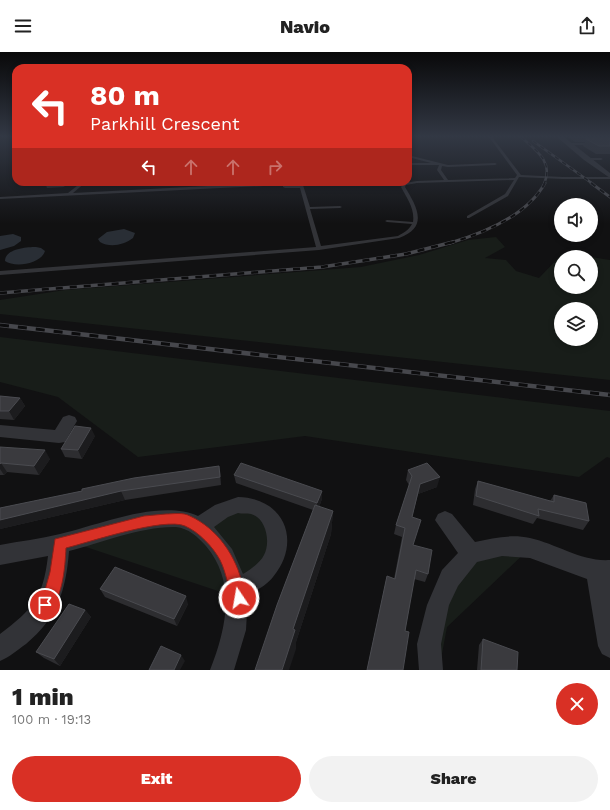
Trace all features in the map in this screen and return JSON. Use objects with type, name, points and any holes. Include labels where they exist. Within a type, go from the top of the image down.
[{"type":"street","points":[[595,166],[610,177]]},
{"type":"street","points":[[0,431],[60,437],[69,421]]},
{"type":"street","points":[[198,527],[213,515],[225,509],[239,505],[254,506],[269,516],[278,532],[278,544],[274,557],[266,570],[254,580],[236,588]]},
{"type":"street","points":[[0,555],[59,544],[144,522],[166,519],[186,520],[198,527],[215,541],[234,574],[239,598],[236,625],[230,649],[222,670]]},
{"type":"street","points":[[445,520],[471,554]]},
{"type":"street","points":[[0,649],[38,616],[52,593],[57,572],[59,544]]},
{"type":"street","points":[[431,670],[429,644],[438,605],[450,578],[471,554],[502,546],[530,548],[603,571],[610,646]]},
{"type":"lane","points":[[440,166],[439,170],[447,181]]},
{"type":"lane","points":[[510,166],[518,177]]},
{"type":"lane","points":[[469,217],[507,195],[518,177]]},
{"type":"lane","points":[[412,183],[518,177],[610,177]]},
{"type":"lane","points":[[70,194],[79,186]]},
{"type":"lane","points":[[0,198],[228,186]]},
{"type":"lane","points":[[286,186],[301,187],[319,248]]},
{"type":"lane","points":[[0,273],[319,248],[399,237],[406,234],[414,223],[417,210],[403,187],[405,186]]},
{"type":"lane","points":[[308,208],[340,207]]},
{"type":"lane","points":[[387,221],[414,223]]},
{"type":"shaded area","points":[[124,229],[135,233],[133,238],[117,245],[104,244],[98,239],[107,232]]},
{"type":"shaded area","points":[[13,234],[21,237],[21,241],[14,246],[0,250],[0,236]]},
{"type":"shaded area","points":[[496,237],[505,247],[485,258],[506,260],[516,271],[539,278],[554,262],[554,294],[598,294],[598,258],[610,260],[610,380],[0,314],[0,300],[65,290],[361,267],[419,255],[468,240]]},
{"type":"shaded area","points":[[36,247],[45,251],[43,255],[33,262],[27,264],[15,264],[5,261],[8,254],[12,251],[22,248]]},
{"type":"shaded area","points":[[0,337],[610,411],[610,458],[607,457],[579,477],[305,436],[138,457],[58,397],[0,382]]},
{"type":"shaded area","points":[[254,506],[278,544],[239,598],[68,541]]},
{"type":"shaded area","points":[[530,548],[447,627],[439,670],[438,605],[471,553]]},
{"type":"building","points":[[0,396],[20,398],[9,411],[0,411]]},
{"type":"building","points":[[75,426],[91,428],[78,450],[61,449]]},
{"type":"building","points":[[0,447],[45,450],[34,466],[0,464]]},
{"type":"building","points":[[241,463],[322,491],[317,503],[234,475]]},
{"type":"building","points":[[427,463],[440,477],[420,484],[412,517],[421,520],[413,545],[432,550],[428,574],[416,570],[405,631],[409,632],[403,670],[367,670],[387,576],[395,579],[405,528],[396,525],[412,476],[408,470]]},
{"type":"building","points":[[219,466],[220,477],[121,491],[0,520],[0,508],[82,491],[82,489],[134,478]]},
{"type":"building","points":[[478,481],[554,502],[554,495],[586,503],[589,521],[538,509],[539,516],[476,496]]},
{"type":"building","points":[[315,505],[333,511],[293,629],[295,630],[282,670],[255,670],[277,605]]},
{"type":"building","points":[[115,567],[186,596],[174,619],[100,589]]},
{"type":"building","points":[[69,604],[85,610],[54,659],[36,652]]},
{"type":"building","points":[[483,639],[518,652],[517,670],[481,670]]},
{"type":"building","points":[[161,646],[181,655],[174,670],[149,670]]},
{"type":"railway","points":[[544,184],[547,169],[546,166]]},
{"type":"railway","points":[[568,166],[593,184]]},
{"type":"railway","points":[[453,242],[477,234],[504,222],[527,205],[537,195],[545,183]]},
{"type":"railway","points":[[591,183],[610,197]]},
{"type":"railway","points":[[0,293],[322,267],[406,254],[453,242]]},
{"type":"railway","points":[[0,325],[610,395]]},
{"type":"route","points":[[45,605],[52,593],[57,572],[59,544],[144,522],[166,519],[186,520],[198,527],[215,541],[234,574],[239,598]]}]
